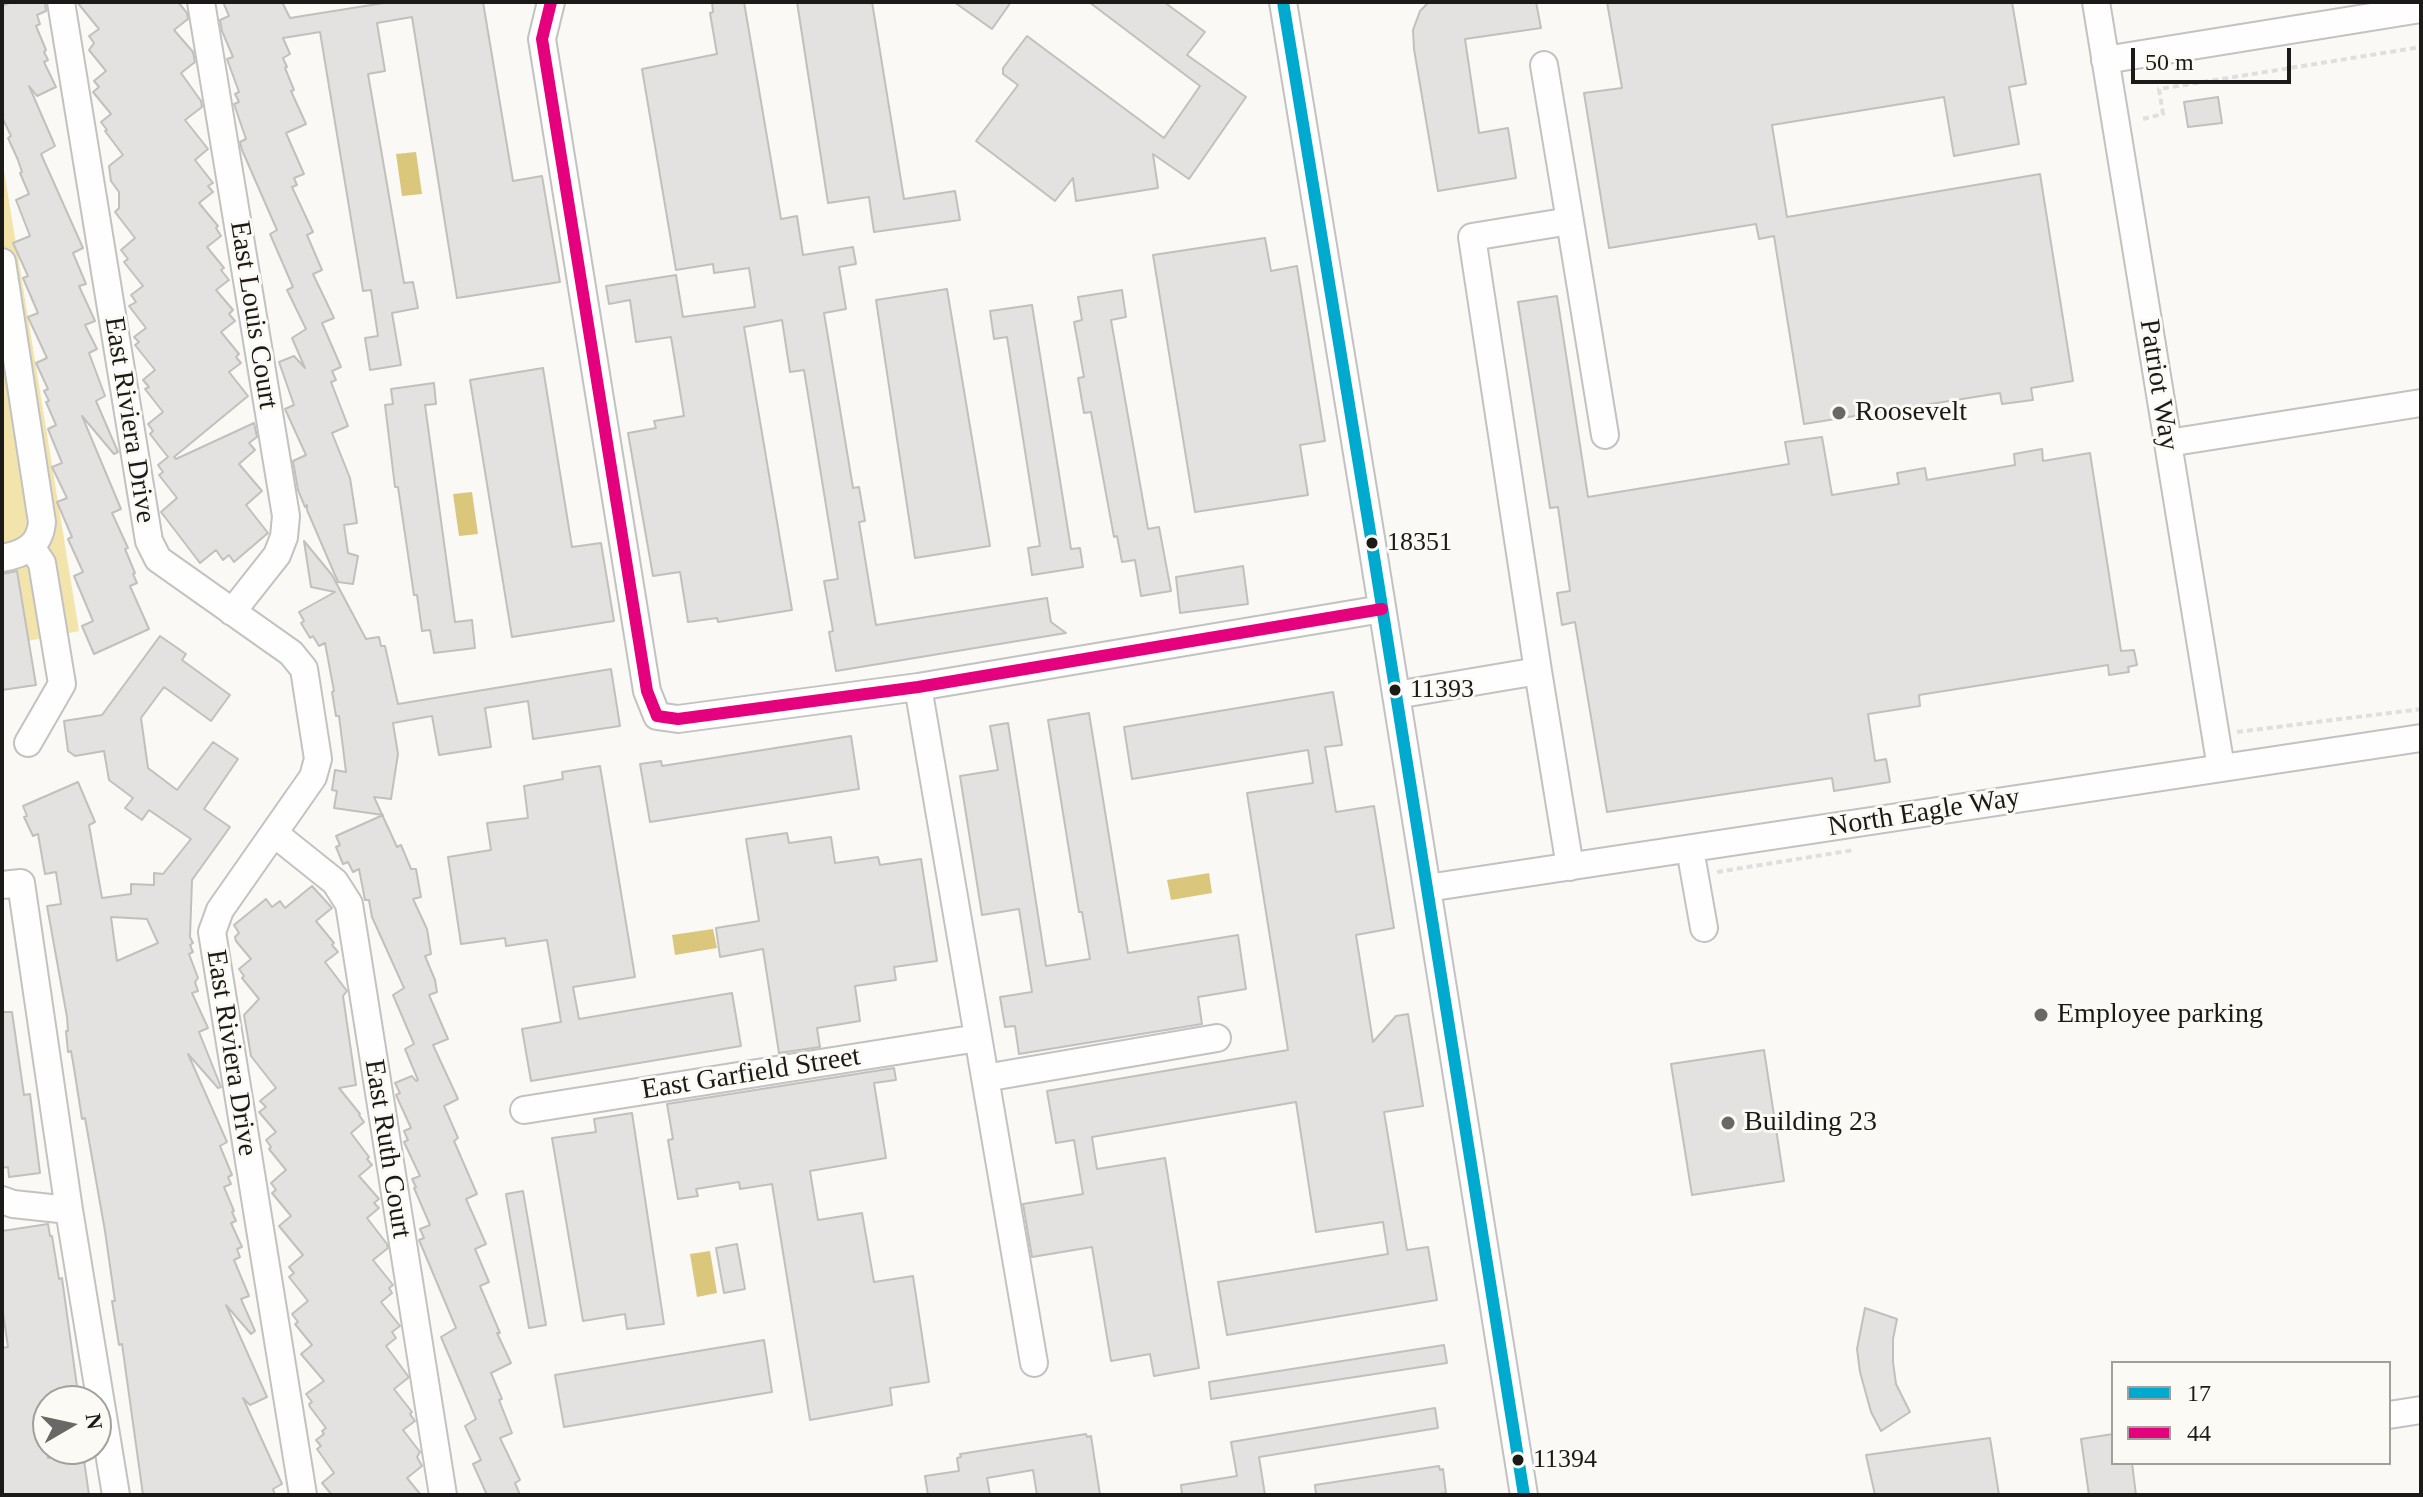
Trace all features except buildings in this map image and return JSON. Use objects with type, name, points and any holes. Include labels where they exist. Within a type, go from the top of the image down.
[{"type":"street","name":"East Riviera Drive","points":[[61,2],[149,541],[158,559],[291,653],[304,669],[318,759],[313,777],[220,910],[212,932],[303,1495]]},
{"type":"street","name":"East Louis Court","points":[[201,2],[286,516],[284,537],[277,555],[232,612]]},
{"type":"street","points":[[551,2],[542,39],[647,691],[657,716],[678,719],[918,687],[1382,609]]},
{"type":"street","points":[[1283,2],[1524,1495]]},
{"type":"street","name":"Patriot Way","points":[[2096,2],[2221,768]]},
{"type":"street","points":[[2105,60],[2421,9]]},
{"type":"street","points":[[1544,65],[1605,435]]},
{"type":"street","points":[[1570,221],[1472,237],[1570,867]]},
{"type":"street","points":[[2,262],[42,522],[39,536],[31,547],[2,558]]},
{"type":"street","points":[[2168,443],[2421,403]]},
{"type":"street","points":[[28,743],[62,684],[42,563],[31,547]]},
{"type":"street","points":[[1396,695],[1538,671]]},
{"type":"street","points":[[918,687],[1034,1363]]},
{"type":"street","name":"North Eagle Way","points":[[1427,888],[2421,738]]},
{"type":"street","name":"East Ruth Court","points":[[275,834],[335,882],[349,904],[443,1495]]},
{"type":"street","points":[[1690,849],[1704,928]]},
{"type":"street","points":[[2,885],[21,883],[69,1210],[116,1495]]},
{"type":"street","name":"East Garfield Street","points":[[524,1110],[978,1038]]},
{"type":"street","points":[[985,1078],[1217,1038]]},
{"type":"street","points":[[2,1200],[69,1210]]},
{"type":"street","points":[[2391,1415],[2421,1410]]},
{"type":"path","points":[[2143,119],[2163,114],[2159,89],[2421,47]]},
{"type":"shaded area","points":[[416,152],[422,194],[402,196],[396,154]]},
{"type":"shaded area","points":[[2,158],[79,631],[2,646]]},
{"type":"shaded area","points":[[472,492],[478,534],[459,536],[453,494]]},
{"type":"shaded area","points":[[1209,873],[1212,893],[1171,900],[1167,880]]},
{"type":"shaded area","points":[[713,929],[717,948],[675,955],[672,935]]},
{"type":"shaded area","points":[[710,1251],[717,1293],[697,1297],[690,1254]]},
{"type":"transit line","name":"44","points":[[551,2],[542,39],[647,691],[657,716],[678,719],[918,687],[1382,609]]},
{"type":"transit line","name":"17","points":[[1283,2],[1524,1495]]},
{"type":"place","name":"Roosevelt","points":[[1839,413]]},
{"type":"place","name":"18351","points":[[1372,543]]},
{"type":"place","name":"11393","points":[[1395,690]]},
{"type":"place","name":"Employee parking","points":[[2041,1015]]},
{"type":"place","name":"Building 23","points":[[1728,1123]]},
{"type":"place","name":"11394","points":[[1518,1460]]}]
